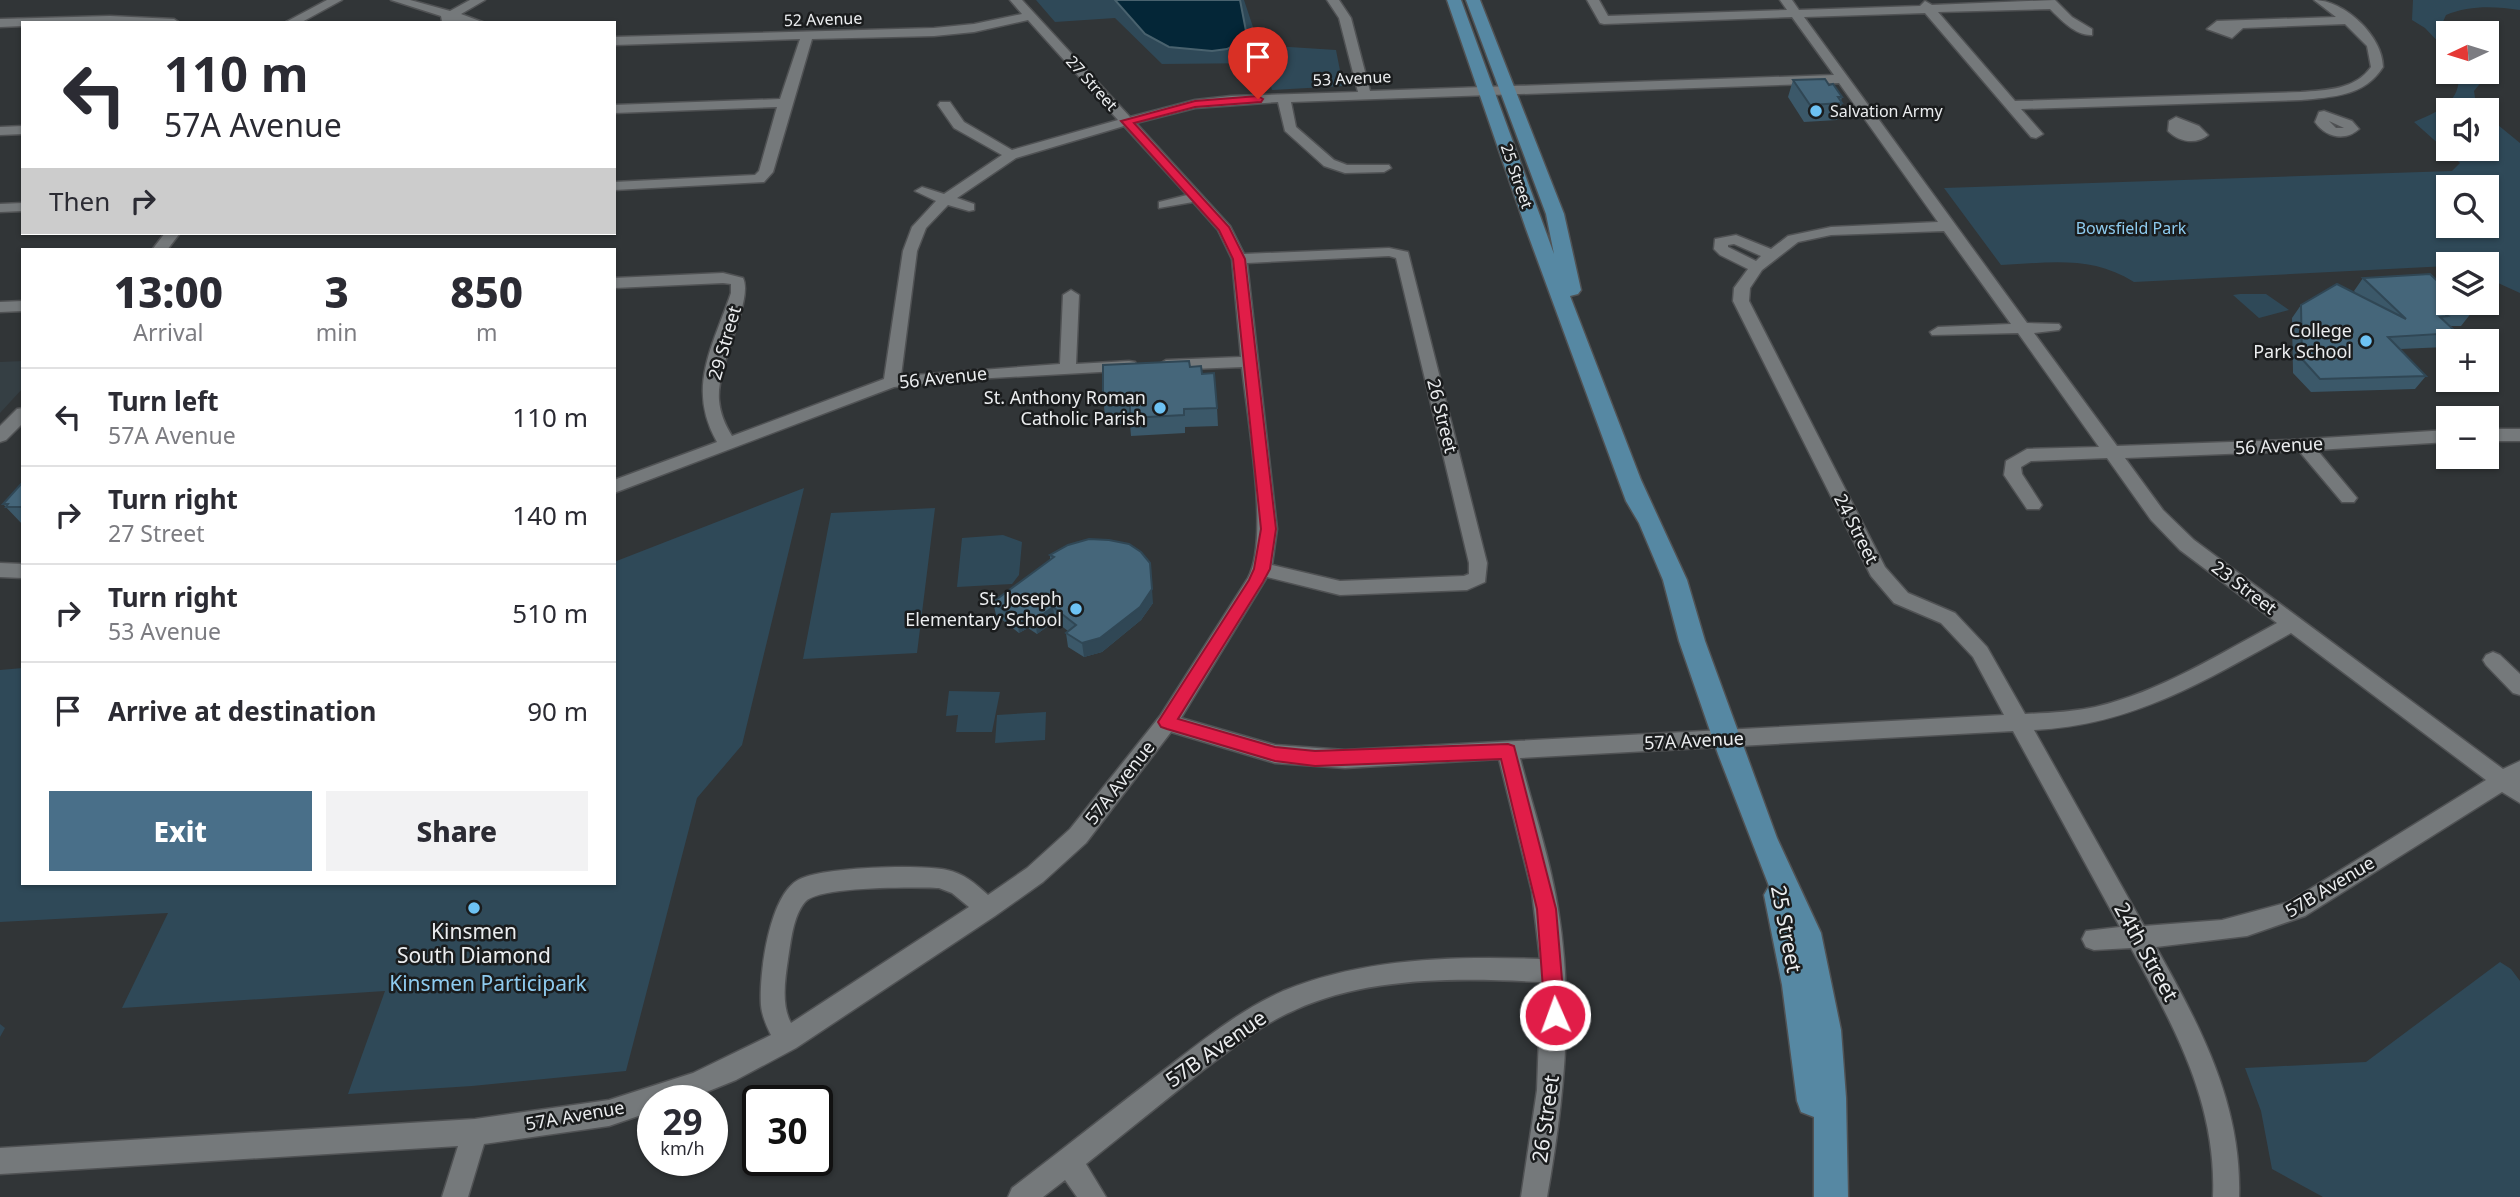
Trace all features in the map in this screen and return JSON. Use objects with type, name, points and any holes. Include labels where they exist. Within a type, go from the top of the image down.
[{"type":"main road","name":"25 Street","points":[[1454,0],[1497,90]]},
{"type":"main road","name":"25 Street","points":[[1473,0],[1535,229],[1632,485],[1667,599],[1692,641],[1774,867],[1806,932],[1819,992],[1830,1107],[1831,1197]]},
{"type":"main road","name":"25 Street","points":[[1774,867],[1797,985],[1812,1087],[1816,1197]]},
{"type":"street","points":[[293,21],[336,0]]},
{"type":"street","points":[[397,0],[472,21]]},
{"type":"street","points":[[442,21],[479,0]]},
{"type":"street","name":"27 Street","points":[[1016,0],[1225,229],[1239,259],[1268,529],[1262,569],[1167,722]]},
{"type":"street","points":[[1333,0],[1345,18],[1364,95]]},
{"type":"street","points":[[1593,0],[1604,20],[1796,14],[1923,3],[2051,3],[2074,25],[2088,32]]},
{"type":"street","name":"23 Street","points":[[1787,0],[2157,516],[2172,531],[2291,624],[2514,781]]},
{"type":"street","points":[[2012,105],[2301,96],[2316,95],[2362,83],[2377,68],[2377,54],[2373,46],[2320,0]]},
{"type":"street","points":[[1923,3],[2036,134]]},
{"type":"street","name":"52 Avenue","points":[[616,41],[960,29],[1031,16]]},
{"type":"street","points":[[2240,25],[2345,20]]},
{"type":"street","points":[[0,23],[21,23]]},
{"type":"street","points":[[616,186],[760,179],[766,172],[807,36]]},
{"type":"street","name":"53 Avenue","points":[[892,382],[910,251],[919,228],[946,199],[1011,155],[1195,104],[1364,95],[1842,79]]},
{"type":"street","points":[[2301,96],[2324,115]]},
{"type":"street","points":[[1284,99],[1290,128],[1329,163],[1345,169],[1384,168]]},
{"type":"street","points":[[2156,100],[2176,121]]},
{"type":"street","points":[[616,109],[785,103]]},
{"type":"street","points":[[945,105],[958,125],[1011,155]]},
{"type":"street","points":[[0,131],[21,130]]},
{"type":"street","points":[[922,191],[969,207]]},
{"type":"street","points":[[1164,205],[1194,198]]},
{"type":"street","points":[[0,208],[21,207]]},
{"type":"street","points":[[1771,255],[1736,239],[1720,242],[1725,253],[1757,267],[1793,239],[1817,232],[1948,226]]},
{"type":"street","name":"26 Street","points":[[1239,259],[1389,252],[1403,255],[1478,563],[1478,578],[1466,583],[1340,588],[1262,569]]},
{"type":"street","name":"24 Street","points":[[1757,267],[1744,283],[1741,294],[1751,323],[1878,571],[1901,598],[1948,618],[1966,634],[1980,652],[2019,723]]},
{"type":"street","name":"29 Street","points":[[616,283],[723,278],[738,281],[739,293],[714,370],[710,397],[716,421],[727,443]]},
{"type":"street","points":[[1068,369],[1071,295]]},
{"type":"street","points":[[0,307],[21,306]]},
{"type":"street","points":[[1938,332],[2053,327]]},
{"type":"street","name":"56 Avenue","points":[[616,486],[892,382],[957,375],[1249,362]]},
{"type":"street","points":[[0,436],[21,415]]},
{"type":"street","points":[[2499,435],[2520,435]]},
{"type":"street","name":"56 Avenue","points":[[2033,505],[2013,475],[2012,465],[2020,457],[2436,437]]},
{"type":"street","points":[[2303,445],[2348,498]]},
{"type":"street","points":[[0,570],[21,571]]},
{"type":"street","name":"57A Avenue","points":[[0,1161],[475,1132],[609,1113],[695,1085],[787,1040],[1035,875],[1078,836],[1167,722],[1275,754],[1315,758],[1728,740],[2086,718],[2122,709],[2162,692],[2291,624]]},
{"type":"street","points":[[2493,660],[2520,687]]},
{"type":"street","name":"24th Street","points":[[2019,723],[2191,1036],[2203,1065],[2222,1135],[2226,1197]]},
{"type":"street","name":"26 Street","points":[[1508,751],[1546,909],[1553,971],[1556,1037],[1548,1121],[1534,1197]]},
{"type":"street","name":"57B Avenue","points":[[2094,939],[2242,929],[2270,921],[2297,909],[2514,781]]},
{"type":"street","points":[[787,1040],[775,1018],[772,993],[785,912],[795,896],[805,887],[846,881],[926,877],[948,879],[966,890],[987,909]]},
{"type":"street","name":"57B Avenue","points":[[1021,1197],[1068,1163],[1154,1092],[1259,1015],[1315,991],[1358,979],[1402,973],[1553,971]]},
{"type":"street","points":[[455,1197],[475,1132]]},
{"type":"street","points":[[1068,1163],[1093,1197]]},
{"type":"shaded area","points":[[1115,0],[1240,0],[1246,31],[1243,40],[1227,49],[1212,51],[1169,47],[1145,34]]},
{"type":"shaded area","points":[[21,361],[21,390],[0,413],[0,362]]},
{"type":"green space","points":[[1036,0],[1244,0],[1259,45],[1336,50],[1343,86],[1272,90],[1264,63],[1162,64],[1115,18],[1055,22]]},
{"type":"green space","points":[[2413,0],[2520,0],[2520,10],[2482,7],[2446,15],[2443,21],[2436,21],[2436,39],[2412,20]]},
{"type":"green space","points":[[2458,84],[2480,84],[2474,91],[2475,98],[2452,98]]},
{"type":"green space","points":[[2436,111],[2436,142],[2414,122]]},
{"type":"green space","name":"Bowsfield Park","points":[[2499,126],[2520,143],[2520,293],[2499,283],[2499,252],[2436,252],[2436,267],[2134,282],[2118,273],[2086,264],[2053,262],[2001,265],[1944,188],[2452,171],[2460,163],[2458,161],[2499,161]]},
{"type":"green space","points":[[2266,294],[2289,310],[2259,318],[2233,295]]},
{"type":"green space","name":"Kinsmen Participark","points":[[804,488],[742,745],[697,798],[626,1071],[472,1086],[348,1094],[385,991],[122,1008],[168,913],[0,922],[0,670],[21,668],[21,885],[616,885],[616,561]]},
{"type":"green space","points":[[935,508],[917,653],[803,659],[831,513]]},
{"type":"green space","points":[[1003,535],[1022,542],[1019,575],[1012,584],[957,587],[962,538]]},
{"type":"green space","points":[[949,691],[1000,692],[992,732],[956,732],[958,715],[946,716]]},
{"type":"green space","points":[[1046,712],[1045,740],[995,743],[997,715]]},
{"type":"green space","points":[[2500,962],[2511,969],[2520,981],[2520,1197],[2323,1197],[2272,1169],[2261,1111],[2245,1068],[2366,1062]]},
{"type":"building","points":[[1825,79],[1829,85],[1833,84],[1842,97],[1838,97],[1842,103],[1810,105],[1793,80]]},
{"type":"building","name":"College Park School","points":[[2430,274],[2436,280],[2436,315],[2448,316],[2440,317],[2453,329],[2436,329],[2436,334],[2388,337],[2426,376],[2320,379],[2302,359],[2301,305],[2337,284],[2406,319],[2363,278]]},
{"type":"building","name":"St. Anthony Roman Catholic Parish","points":[[1189,361],[1190,367],[1201,366],[1202,374],[1214,373],[1217,408],[1184,409],[1184,415],[1130,418],[1130,406],[1114,405],[1114,399],[1103,397],[1103,365]]},
{"type":"building","points":[[21,484],[21,507],[6,507],[8,504],[3,504]]},
{"type":"building","name":"St. Joseph Elementary School","points":[[1089,539],[1129,544],[1141,552],[1150,563],[1152,589],[1140,607],[1100,638],[1082,643],[1066,633],[1076,625],[1053,607],[1035,620],[1025,615],[1017,620],[993,602],[1054,557],[1050,555],[1068,545]]},
{"type":"place","name":"Salvation Army","points":[[1816,111]]},
{"type":"place","name":"College Park School","points":[[2366,341]]},
{"type":"place","name":"St. Anthony Roman Catholic Parish","points":[[1160,408]]},
{"type":"place","name":"St. Joseph Elementary School","points":[[1076,609]]},
{"type":"place","name":"Kinsmen South Diamond","points":[[474,908]]},
{"type":"route","points":[[1258,99],[1195,104],[1127,121],[1194,198],[1225,229],[1239,259],[1268,529],[1262,569],[1167,722],[1275,754],[1315,758],[1508,751],[1546,909],[1555,1015]]}]
